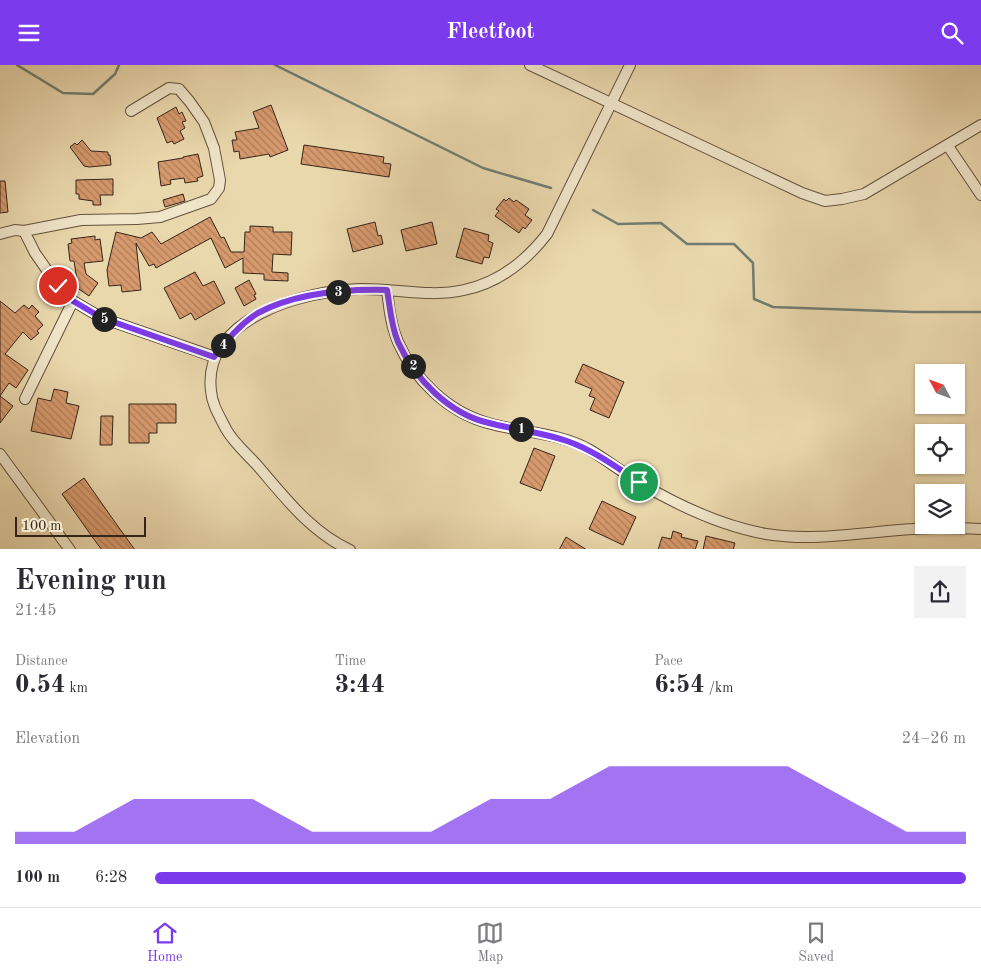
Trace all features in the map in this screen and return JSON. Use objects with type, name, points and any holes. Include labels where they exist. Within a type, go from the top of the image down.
[{"type":"street","points":[[530,65],[802,193],[825,201],[864,194],[981,125]]},
{"type":"street","points":[[350,549],[328,537],[297,512],[228,432],[214,404],[211,393],[210,381],[214,357],[242,325],[258,313],[283,303],[320,294],[349,290],[387,290],[436,294],[463,291],[496,279],[526,257],[546,234],[630,65]]},
{"type":"street","points":[[0,234],[15,229],[24,231],[82,220],[160,217],[211,199],[219,188],[220,180],[214,148],[204,122],[179,89],[169,88],[131,111]]},
{"type":"street","points":[[948,146],[981,195]]},
{"type":"street","points":[[24,231],[35,253],[53,280],[73,301],[102,318],[214,357]]},
{"type":"street","points":[[387,290],[398,341],[407,358],[422,379],[442,400],[460,413],[488,423],[539,432],[588,449],[664,497],[708,517],[765,533],[789,537],[825,538],[914,529],[981,529]]},
{"type":"street","points":[[25,399],[73,301]]},
{"type":"street","points":[[0,454],[70,549]]},
{"type":"building","points":[[271,105],[288,150],[270,157],[269,154],[240,159],[239,151],[234,152],[232,140],[237,140],[235,132],[259,128],[253,112]]},
{"type":"building","points":[[176,107],[179,114],[182,112],[186,121],[182,122],[185,128],[180,131],[184,139],[174,144],[172,141],[167,143],[157,118]]},
{"type":"building","points":[[82,140],[91,151],[108,152],[111,165],[84,166],[70,147],[75,143],[77,145]]},
{"type":"building","points":[[304,145],[384,157],[383,163],[391,164],[389,177],[301,164]]},
{"type":"building","points":[[198,154],[203,176],[197,178],[198,181],[185,183],[184,178],[170,180],[171,184],[161,186],[158,162]]},
{"type":"building","points":[[113,179],[113,195],[100,195],[101,205],[93,205],[93,201],[79,199],[79,194],[76,194],[76,180]]},
{"type":"building","points":[[0,181],[5,181],[8,212],[0,213]]},
{"type":"building","points":[[183,194],[185,201],[165,207],[163,200]]},
{"type":"building","points":[[509,198],[514,202],[516,200],[529,209],[525,215],[532,220],[519,233],[495,216],[499,211],[496,209],[504,199],[506,201]]},
{"type":"building","points":[[210,217],[221,238],[224,237],[231,252],[244,252],[245,232],[250,232],[250,226],[273,227],[273,232],[292,232],[291,255],[273,254],[272,272],[288,273],[288,281],[264,280],[264,274],[243,273],[243,258],[225,268],[211,238],[156,268],[154,264],[149,266],[136,243],[141,290],[122,292],[121,285],[109,286],[107,270],[116,232],[141,238],[152,232],[161,244]]},
{"type":"building","points":[[375,222],[378,236],[381,235],[383,244],[353,252],[347,229]]},
{"type":"building","points":[[432,222],[437,244],[406,251],[401,230]]},
{"type":"building","points":[[464,228],[489,235],[488,241],[493,243],[489,258],[484,257],[482,264],[456,257]]},
{"type":"building","points":[[95,236],[95,240],[100,239],[103,261],[84,263],[86,274],[98,283],[89,296],[73,285],[77,280],[74,261],[70,261],[68,244],[72,243],[71,239]]},
{"type":"building","points":[[195,272],[203,286],[214,281],[225,303],[195,320],[191,313],[180,319],[164,288]]},
{"type":"building","points":[[249,280],[256,294],[254,295],[256,299],[244,306],[235,288]]},
{"type":"building","points":[[0,301],[15,313],[24,305],[29,309],[32,305],[39,312],[35,316],[43,325],[37,331],[39,333],[31,340],[23,332],[5,354],[28,370],[16,388],[9,383],[0,396]]},
{"type":"building","points":[[583,364],[624,382],[609,418],[590,410],[595,398],[589,396],[592,389],[575,382]]},
{"type":"building","points":[[54,389],[68,392],[66,403],[79,406],[71,439],[31,431],[38,398],[51,401]]},
{"type":"building","points":[[0,396],[13,406],[0,423]]},
{"type":"building","points":[[129,404],[176,404],[176,423],[157,423],[157,433],[149,433],[149,443],[129,443]]},
{"type":"building","points":[[101,416],[113,416],[112,445],[100,445]]},
{"type":"building","points":[[534,448],[555,456],[541,491],[520,483]]},
{"type":"building","points":[[84,478],[134,549],[101,549],[62,494]]},
{"type":"building","points":[[602,501],[636,517],[623,545],[589,529]]},
{"type":"building","points":[[673,531],[682,534],[681,537],[698,541],[695,549],[658,549],[662,537],[671,539]]},
{"type":"building","points":[[706,536],[735,543],[733,549],[703,549]]},
{"type":"building","points":[[566,537],[585,549],[560,549]]},
{"type":"waterway","points":[[17,65],[63,93],[93,94],[115,74],[119,65]]},
{"type":"waterway","points":[[275,65],[483,168],[551,188]]},
{"type":"waterway","points":[[593,210],[618,224],[661,223],[687,244],[734,244],[753,263],[754,299],[773,307],[913,312],[981,312]]},
{"type":"route","points":[[58,286],[73,301],[102,318],[214,357],[242,325],[258,313],[283,303],[320,294],[358,289],[387,290],[398,341],[422,379],[442,400],[460,413],[488,423],[539,432],[588,449],[639,482]]}]
